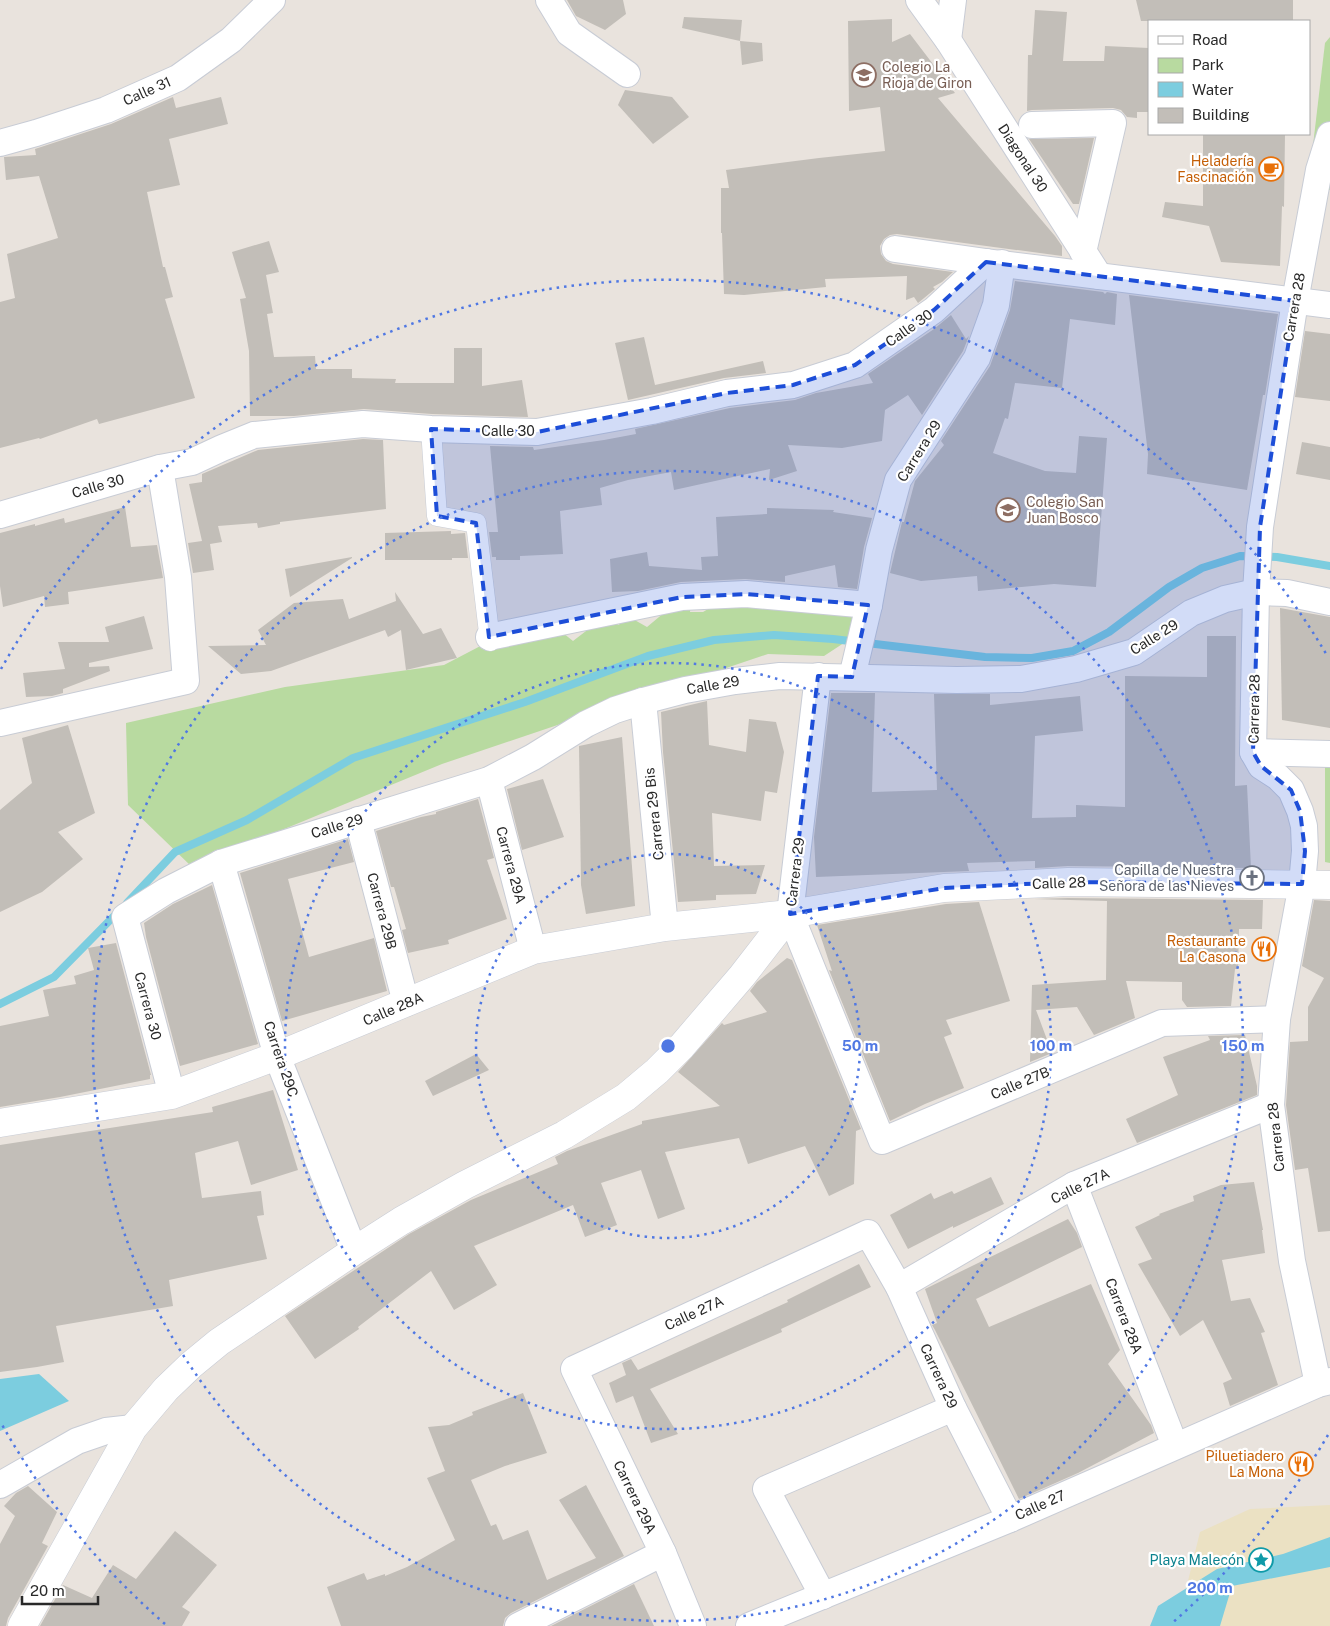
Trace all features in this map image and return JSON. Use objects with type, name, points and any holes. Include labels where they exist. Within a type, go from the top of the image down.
[{"type":"street","name":"Calle 31","points":[[0,143],[106,110],[178,78],[231,40],[272,0]]},
{"type":"street","points":[[549,0],[569,33],[628,74]]},
{"type":"street","name":"Diagonal 30","points":[[919,0],[948,40],[1099,276]]},
{"type":"street","points":[[948,40],[953,0]]},
{"type":"street","points":[[1032,125],[1113,123],[1083,252]]},
{"type":"street","name":"Carrera 28","points":[[1324,1382],[1292,1261],[1271,1105],[1277,1019],[1302,884],[1305,851],[1304,826],[1291,790],[1278,776],[1261,766],[1253,752],[1260,527],[1295,301],[1319,170],[1330,135]]},
{"type":"street","points":[[895,249],[1330,305]]},
{"type":"street","name":"Calle 30","points":[[0,515],[160,468],[192,462],[254,436],[363,424],[431,429],[537,432],[644,413],[727,393],[793,386],[855,365],[934,310],[994,262]]},
{"type":"street","name":"Carrera 29","points":[[854,667],[868,610],[879,550],[898,480],[977,358],[996,305],[994,262]]},
{"type":"street","points":[[431,429],[437,516],[476,523],[490,639],[682,597],[746,594],[868,610]]},
{"type":"street","points":[[0,723],[186,681],[178,577],[160,468]]},
{"type":"street","name":"Calle 29","points":[[125,917],[166,891],[221,862],[489,780],[534,757],[586,724],[615,710],[685,690],[735,681],[780,676],[818,676],[854,667],[957,680],[1021,680],[1076,669],[1134,652],[1191,613],[1225,599],[1257,582],[1287,594],[1330,602]]},
{"type":"street","name":"Carrera 29","points":[[818,676],[790,914],[882,1141]]},
{"type":"street","name":"Carrera 29 Bis","points":[[643,701],[665,927]]},
{"type":"street","points":[[1253,752],[1330,754]]},
{"type":"street","name":"Carrera 29A","points":[[489,780],[533,950]]},
{"type":"street","name":"Carrera 29B","points":[[358,820],[406,1003]]},
{"type":"street","name":"Carrera 29C","points":[[221,862],[278,1056],[354,1251]]},
{"type":"street","name":"Calle 28","points":[[790,914],[944,888],[1068,882],[1330,885]]},
{"type":"street","points":[[22,1626],[133,1428],[166,1389],[219,1342],[354,1251],[465,1185],[564,1135],[626,1097],[682,1046],[742,976],[790,914]]},
{"type":"street","name":"Calle 28A","points":[[0,1123],[172,1095],[278,1056],[533,950],[665,927],[790,914]]},
{"type":"street","name":"Carrera 30","points":[[125,917],[172,1095]]},
{"type":"street","name":"Calle 27B","points":[[882,1141],[1162,1024],[1277,1019]]},
{"type":"street","name":"Calle 27A","points":[[899,1287],[1074,1185],[1271,1105]]},
{"type":"street","name":"Carrera 28A","points":[[1074,1185],[1175,1446]]},
{"type":"street","name":"Carrera 29","points":[[868,1233],[899,1287],[953,1408],[1010,1519]]},
{"type":"street","name":"Calle 27A","points":[[574,1369],[868,1233]]},
{"type":"street","name":"Carrera 29A","points":[[574,1369],[663,1553],[694,1626]]},
{"type":"street","name":"Calle 27","points":[[749,1626],[1010,1519],[1324,1382]]},
{"type":"street","points":[[822,1596],[766,1489],[953,1408]]},
{"type":"street","points":[[0,1485],[77,1441],[106,1431],[133,1428]]},
{"type":"street","points":[[518,1626],[663,1553]]},
{"type":"highlighted area","points":[[986,262],[1295,301],[1260,527],[1253,752],[1261,766],[1291,790],[1300,811],[1305,851],[1302,884],[1068,882],[944,888],[790,914],[818,676],[852,677],[868,605],[746,594],[682,597],[489,637],[476,523],[437,516],[431,429],[537,432],[727,393],[793,385],[855,365],[934,310]]},
{"type":"green space","points":[[1330,37],[1330,190],[1308,188],[1325,43]]},
{"type":"green space","points":[[727,598],[854,612],[853,637],[824,656],[768,654],[442,764],[192,867],[128,805],[126,723],[285,687],[444,665],[490,641],[558,629],[573,641],[603,618],[619,625],[624,614],[647,627],[671,607],[691,601],[690,612],[703,612]]},
{"type":"green space","points":[[1325,760],[1330,761],[1330,863],[1325,862]]},
{"type":"sand","name":"Playa Malecón","points":[[1330,1505],[1330,1626],[1214,1626],[1186,1589],[1200,1532],[1250,1509]]},
{"type":"water","points":[[39,1374],[69,1401],[0,1431],[0,1379]]},
{"type":"water","points":[[1330,1537],[1330,1567],[1232,1586],[1220,1626],[1150,1626],[1158,1606],[1217,1569],[1283,1554]]},
{"type":"building","points":[[567,0],[623,0],[626,14],[605,30],[576,16]]},
{"type":"building","points":[[1136,0],[1293,0],[1293,20],[1141,21]]},
{"type":"building","points":[[1035,10],[1067,12],[1063,61],[1104,61],[1105,46],[1148,48],[1148,112],[1137,112],[1137,118],[1127,117],[1121,110],[1113,108],[1027,111],[1028,55],[1032,55]]},
{"type":"building","points":[[684,17],[742,20],[740,41],[682,28]]},
{"type":"building","points":[[892,19],[892,42],[910,34],[955,93],[938,98],[1055,236],[1062,246],[1062,256],[897,234],[890,235],[884,239],[880,246],[881,254],[886,261],[893,264],[953,272],[933,287],[935,289],[918,303],[914,297],[906,300],[907,276],[825,279],[826,287],[744,295],[724,294],[721,188],[729,188],[726,170],[885,151],[880,107],[849,111],[848,21]]},
{"type":"building","points":[[740,41],[762,43],[763,61],[742,65]]},
{"type":"building","points":[[625,90],[672,97],[689,117],[653,144],[618,105]]},
{"type":"building","points":[[173,97],[176,108],[221,97],[228,124],[169,139],[180,185],[147,192],[163,267],[165,267],[173,297],[165,299],[195,398],[99,424],[97,419],[40,439],[0,448],[0,302],[15,298],[7,254],[58,238],[39,176],[6,180],[4,157],[36,155],[35,149],[111,124]]},
{"type":"building","points":[[1203,135],[1285,135],[1284,207],[1282,206],[1280,266],[1221,262],[1209,226],[1162,217],[1165,202],[1203,206]]},
{"type":"building","points":[[1094,138],[1079,204],[1073,204],[1029,139]]},
{"type":"building","points":[[269,241],[279,272],[266,275],[273,313],[267,314],[274,357],[315,356],[316,369],[352,369],[352,378],[396,379],[395,383],[454,383],[454,348],[482,348],[482,386],[522,380],[528,417],[432,414],[364,409],[294,416],[250,416],[249,351],[240,299],[246,298],[232,252]]},
{"type":"building","points":[[1015,281],[1103,292],[1105,294],[1107,292],[1117,294],[1115,325],[1070,319],[1062,388],[1015,383],[1008,419],[1005,418],[993,453],[1045,471],[1076,473],[1079,436],[1107,438],[1096,587],[1054,584],[978,591],[977,576],[921,581],[890,573],[902,522],[904,522],[915,481],[944,445],[941,441],[990,366],[1010,310]]},
{"type":"building","points":[[1129,295],[1278,314],[1247,490],[1147,474],[1148,454]]},
{"type":"building","points":[[951,315],[966,339],[969,336],[963,351],[922,415],[908,395],[885,410],[882,441],[842,448],[788,445],[797,471],[769,480],[770,469],[674,490],[671,472],[628,480],[600,488],[602,505],[560,511],[563,554],[520,556],[520,560],[496,560],[496,557],[492,557],[489,532],[498,532],[490,446],[533,447],[534,450],[604,440],[636,434],[635,429],[730,408],[795,400],[816,393],[873,383],[868,374],[934,329]]},
{"type":"building","points":[[1305,331],[1330,334],[1330,401],[1295,397]]},
{"type":"building","points":[[644,337],[655,385],[763,361],[766,373],[724,378],[628,400],[615,343]]},
{"type":"building","points":[[363,439],[383,440],[386,509],[280,522],[280,524],[258,528],[257,523],[218,526],[222,542],[210,544],[214,570],[193,573],[188,543],[202,541],[189,484],[202,482],[202,474],[258,450]]},
{"type":"building","points":[[1302,442],[1330,447],[1330,480],[1296,474]]},
{"type":"building","points":[[125,507],[131,547],[157,545],[163,578],[68,592],[69,604],[45,607],[44,596],[3,607],[0,586],[0,533],[64,518],[65,523]]},
{"type":"building","points":[[767,508],[834,510],[833,512],[872,518],[864,547],[857,589],[838,587],[835,565],[785,576],[785,582],[745,579],[681,582],[638,591],[612,592],[610,559],[647,552],[649,566],[702,570],[701,557],[718,556],[716,517],[767,514]]},
{"type":"building","points":[[451,531],[451,534],[465,533],[468,558],[452,558],[452,560],[385,560],[385,533]]},
{"type":"building","points":[[352,558],[290,597],[285,569]]},
{"type":"building","points":[[395,592],[423,634],[441,628],[457,658],[406,670],[401,630],[388,637],[385,630],[271,671],[241,674],[208,646],[266,645],[258,630],[294,603],[343,599],[349,619],[396,601]]},
{"type":"building","points":[[1280,608],[1330,617],[1330,728],[1282,720]]},
{"type":"building","points":[[144,616],[153,649],[89,663],[89,667],[109,666],[110,671],[63,689],[63,693],[52,696],[26,697],[23,673],[65,669],[58,642],[109,642],[105,627]]},
{"type":"building","points":[[1207,636],[1236,636],[1235,786],[1247,785],[1251,868],[1068,866],[1035,868],[1035,861],[967,863],[969,871],[816,877],[814,837],[831,693],[875,693],[872,792],[937,790],[934,694],[990,694],[990,705],[1080,696],[1083,731],[1035,736],[1032,818],[1076,817],[1076,805],[1125,807],[1125,676],[1207,677]]},
{"type":"building","points":[[707,701],[709,745],[746,752],[749,719],[776,722],[784,752],[777,793],[765,791],[761,821],[712,813],[714,866],[765,865],[756,894],[716,895],[716,900],[678,902],[663,752],[661,712]]},
{"type":"building","points":[[68,725],[95,813],[58,832],[83,859],[42,892],[0,912],[0,810],[32,783],[22,738]]},
{"type":"building","points":[[622,737],[635,906],[586,914],[581,885],[579,746]]},
{"type":"building","points":[[543,779],[564,837],[522,850],[507,789]]},
{"type":"building","points":[[478,799],[494,858],[487,860],[507,919],[448,940],[449,944],[408,953],[402,930],[406,929],[394,887],[391,887],[376,831],[436,814],[436,812]]},
{"type":"building","points":[[348,839],[354,862],[288,879],[309,957],[374,938],[387,991],[282,1021],[240,873]]},
{"type":"building","points":[[212,885],[258,1044],[180,1066],[144,923],[173,904]]},
{"type":"building","points":[[1034,899],[1263,900],[1262,929],[1239,929],[1238,969],[1235,969],[1231,1006],[1187,1007],[1182,1000],[1182,982],[1126,981],[1135,1018],[1094,1035],[1077,1007],[1036,1010],[1052,1053],[1030,1062],[1032,985],[1106,980],[1107,901]]},
{"type":"building","points":[[1314,900],[1330,901],[1330,1231],[1318,1232],[1308,1168],[1295,1170],[1286,1105],[1290,1042],[1308,1041],[1308,1007],[1324,978],[1302,966]]},
{"type":"building","points":[[979,902],[1010,1001],[946,1020],[952,1034],[944,1037],[964,1088],[890,1121],[829,970],[832,971],[817,925],[946,904]]},
{"type":"building","points":[[116,943],[151,1075],[150,1079],[0,1107],[0,1026],[49,1016],[43,990],[76,984],[74,976],[94,970],[88,948]]},
{"type":"building","points":[[787,958],[792,960],[861,1129],[856,1131],[854,1184],[829,1196],[805,1146],[748,1164],[739,1138],[665,1152],[685,1209],[658,1219],[641,1170],[601,1183],[617,1225],[585,1237],[573,1205],[474,1246],[497,1285],[454,1310],[431,1271],[358,1327],[359,1329],[315,1359],[285,1316],[409,1234],[471,1200],[558,1164],[555,1157],[567,1151],[642,1124],[642,1121],[720,1106],[678,1072],[722,1023],[724,1025],[767,1012],[750,991],[757,982]]},
{"type":"building","points":[[1245,1035],[1257,1086],[1257,1095],[1137,1143],[1126,1119],[1178,1095],[1163,1057],[1210,1040],[1208,1036]]},
{"type":"building","points":[[476,1054],[489,1070],[433,1096],[425,1081]]},
{"type":"building","points":[[273,1090],[298,1170],[251,1185],[238,1141],[195,1153],[202,1198],[261,1191],[264,1215],[257,1216],[267,1259],[169,1280],[173,1306],[56,1326],[64,1362],[0,1372],[0,1145],[213,1112],[212,1107]]},
{"type":"building","points":[[991,1177],[1004,1204],[953,1228],[953,1226],[908,1249],[890,1215],[931,1193],[934,1199],[952,1191],[954,1194]]},
{"type":"building","points":[[1254,1182],[1263,1230],[1265,1253],[1222,1260],[1231,1301],[1250,1298],[1265,1332],[1261,1333],[1278,1385],[1230,1406],[1223,1383],[1232,1379],[1203,1320],[1180,1336],[1138,1264],[1152,1259],[1135,1227],[1159,1214],[1194,1201],[1193,1196],[1221,1185]]},
{"type":"building","points":[[1068,1219],[1077,1233],[1082,1247],[976,1299],[989,1327],[1091,1284],[1120,1350],[1108,1364],[1151,1425],[1154,1433],[1078,1473],[1019,1499],[932,1325],[937,1323],[925,1289]]},
{"type":"building","points":[[859,1264],[871,1287],[781,1329],[782,1332],[650,1389],[678,1434],[651,1443],[633,1396],[616,1403],[609,1383],[626,1375],[622,1363],[631,1359],[638,1370],[788,1302],[787,1300]]},
{"type":"building","points":[[523,1393],[547,1453],[505,1466],[471,1480],[491,1526],[496,1524],[503,1540],[528,1530],[547,1580],[596,1558],[559,1500],[586,1485],[624,1556],[511,1613],[505,1618],[503,1626],[341,1626],[327,1587],[364,1573],[367,1580],[385,1574],[385,1576],[407,1567],[455,1540],[427,1478],[445,1471],[428,1427],[449,1425],[473,1415],[472,1412]]},
{"type":"building","points":[[28,1486],[57,1512],[42,1543],[48,1546],[8,1618],[6,1626],[0,1626],[0,1544],[15,1516],[4,1506],[16,1493]]},
{"type":"building","points":[[175,1531],[217,1565],[182,1607],[190,1612],[182,1626],[40,1626],[63,1585],[92,1598],[113,1565],[136,1579]]},
{"type":"building","points":[[634,1584],[654,1626],[551,1626]]},
{"type":"waterway","points":[[127,903],[175,852],[247,820],[353,758],[525,702],[648,656],[714,640],[774,635],[833,639],[985,657],[1032,658],[1073,651],[1109,632],[1169,587],[1202,568],[1240,556],[1277,557],[1330,566]]},
{"type":"waterway","points":[[0,1004],[54,977],[119,911]]},
{"type":"place","name":"Colegio La Rioja de Giron","points":[[864,75]]},
{"type":"place","name":"Heladería Fascinación","points":[[1271,169]]},
{"type":"place","name":"Colegio San Juan Bosco","points":[[1008,510]]},
{"type":"place","name":"Capilla de Nuestra Señora de las Nieves","points":[[1252,878]]},
{"type":"place","name":"Restaurante La Casona","points":[[1264,949]]},
{"type":"place","name":"Piluetiadero La Mona","points":[[1301,1464]]},
{"type":"place","name":"Playa Malecón","points":[[1261,1560]]}]
